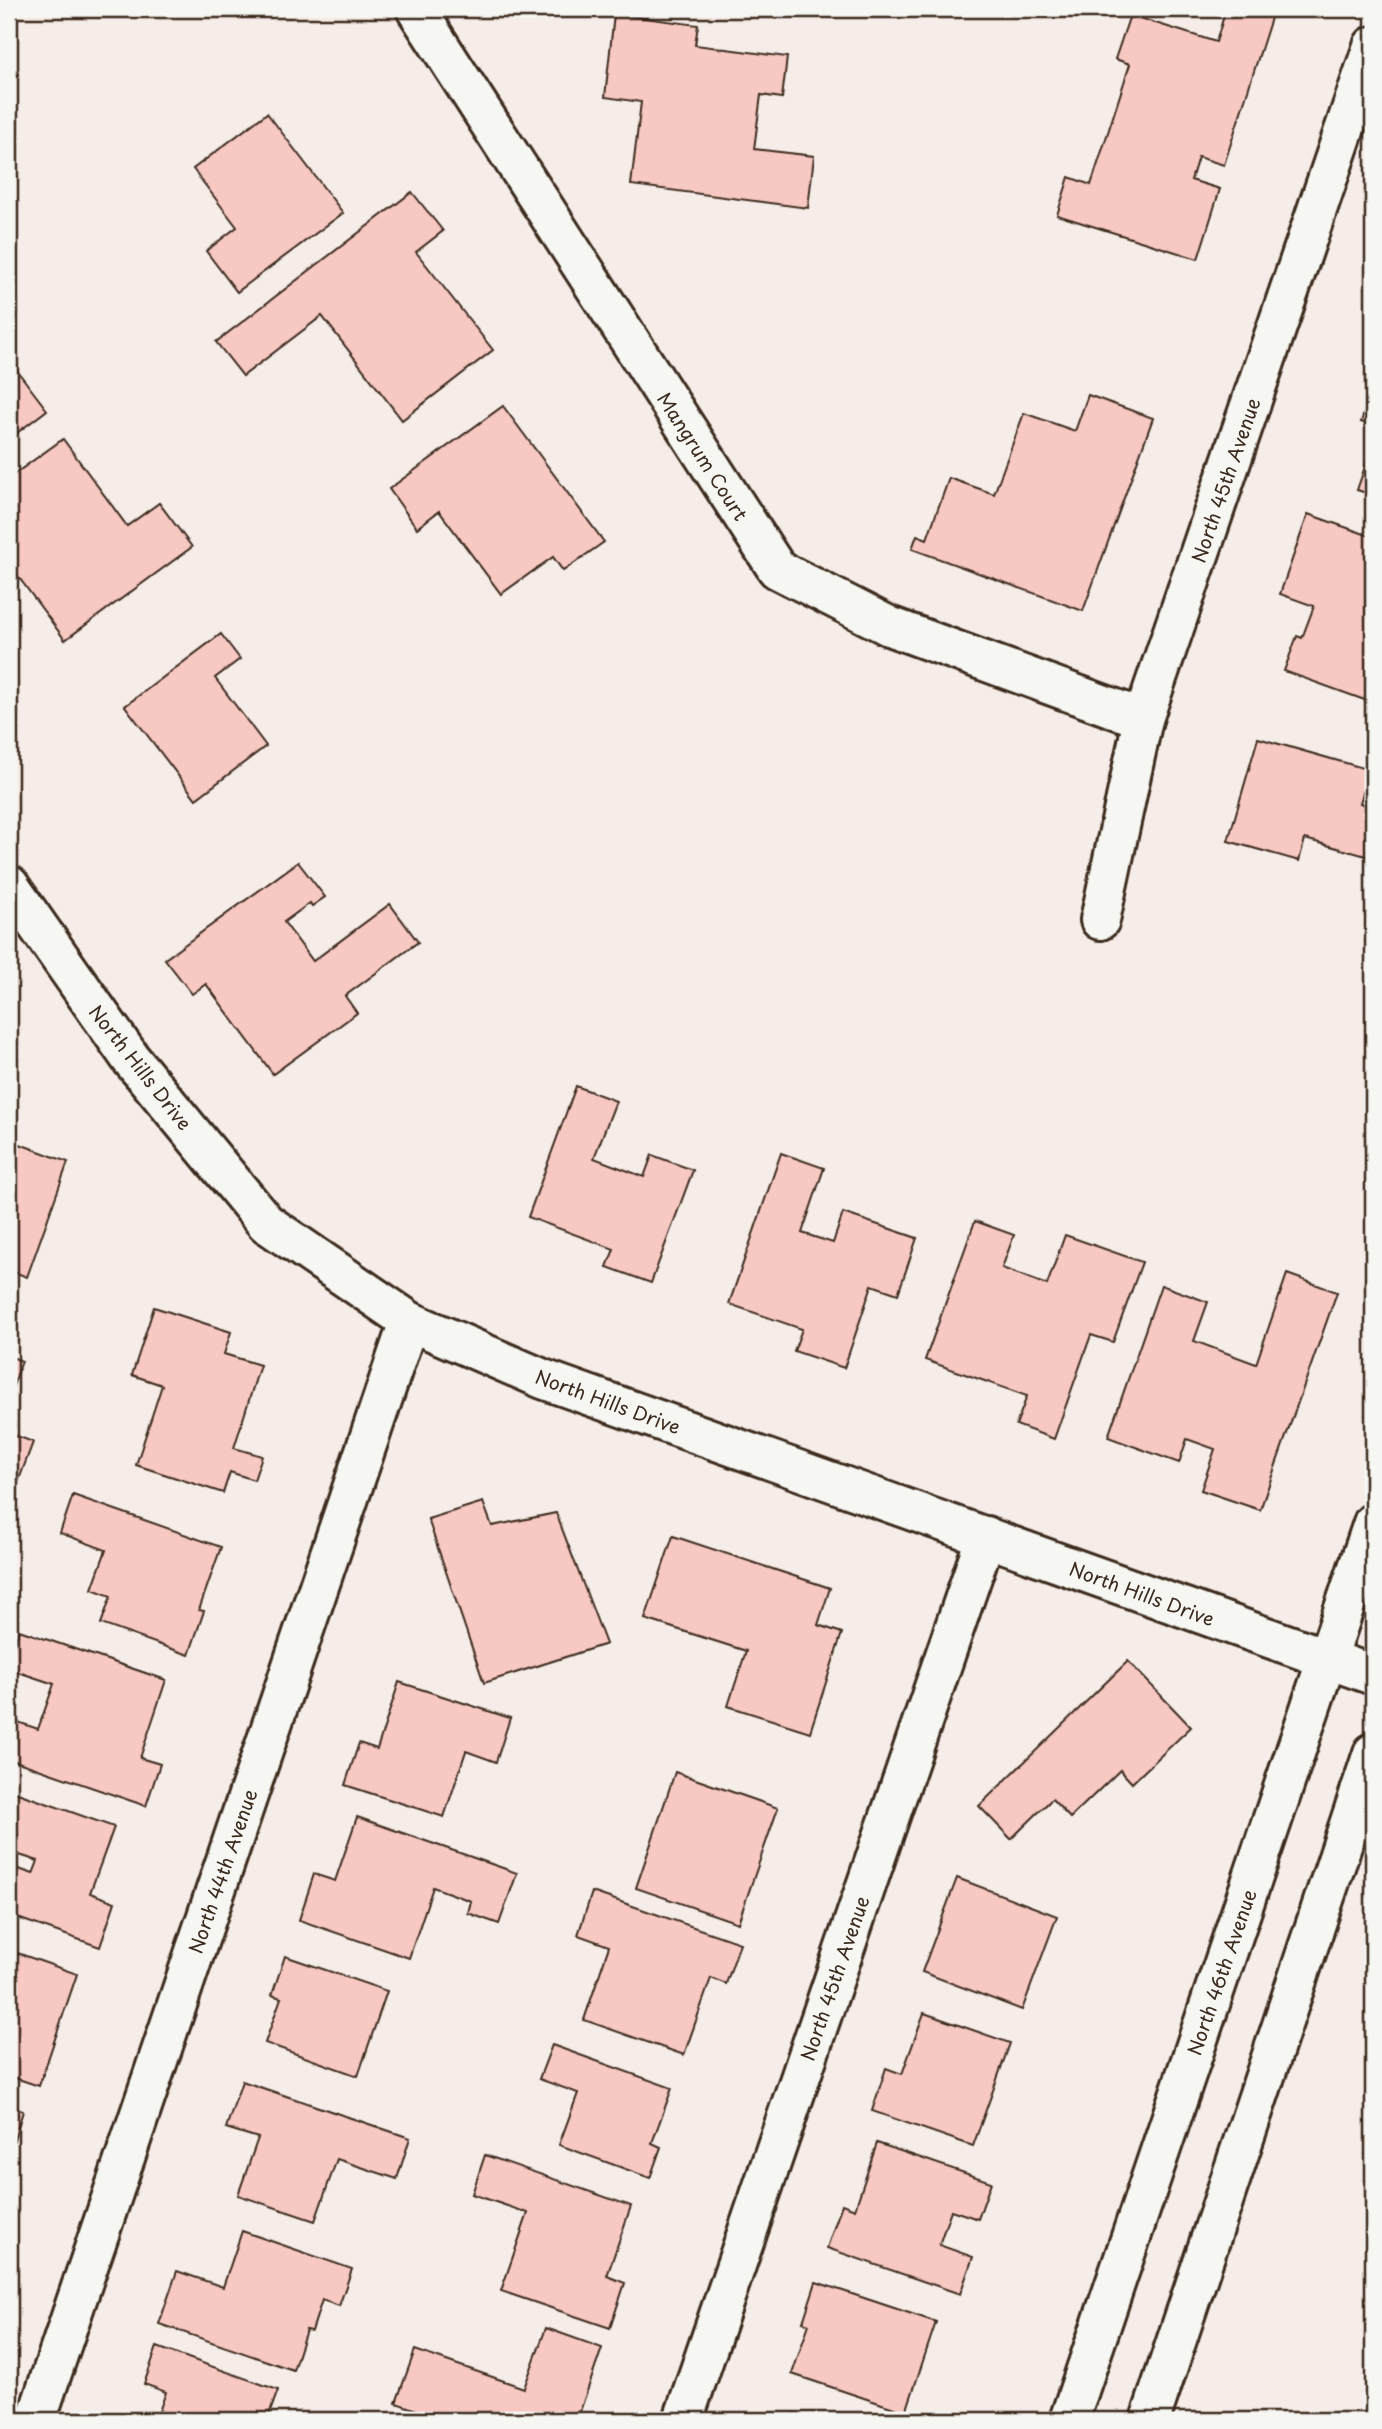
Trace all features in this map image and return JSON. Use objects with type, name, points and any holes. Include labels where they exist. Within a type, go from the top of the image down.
[{"type":"street","name":"Mangrum Court","points":[[416,9],[777,569],[889,626],[1143,719]]},
{"type":"street","name":"North 45th Avenue","points":[[1100,920],[1143,719],[1373,46]]},
{"type":"street","name":"North Hills Drive","points":[[9,885],[131,1059],[266,1223],[409,1321],[543,1379],[986,1536],[1327,1661],[1373,1675]]},
{"type":"street","name":"North 44th Avenue","points":[[36,2420],[409,1321]]},
{"type":"street","name":"North 46th Avenue","points":[[1069,2420],[1373,1523]]},
{"type":"street","name":"North 45th Avenue","points":[[683,2420],[986,1536]]},
{"type":"street","points":[[1150,2420],[1373,1753]]},
{"type":"building","points":[[1226,9],[1252,9],[1272,15],[1224,165],[1198,157],[1191,180],[1220,189],[1198,259],[1057,215],[1069,177],[1091,185],[1130,64],[1115,59],[1130,15],[1216,42]]},
{"type":"building","points":[[614,14],[698,25],[695,45],[787,57],[782,98],[761,95],[754,149],[814,156],[808,208],[631,185],[641,102],[605,97]]},
{"type":"building","points":[[267,113],[343,213],[237,292],[206,251],[237,227],[193,169]]},
{"type":"building","points":[[412,192],[443,231],[416,252],[493,350],[402,420],[322,316],[243,376],[216,342]]},
{"type":"building","points":[[9,360],[47,410],[9,439]]},
{"type":"building","points":[[1373,385],[1373,426],[1361,422]]},
{"type":"building","points":[[1088,395],[1153,418],[1083,611],[912,549],[917,535],[927,539],[949,478],[994,494],[1024,413],[1075,431]]},
{"type":"building","points":[[503,406],[604,542],[563,571],[553,557],[501,594],[439,511],[417,528],[389,489]]},
{"type":"building","points":[[63,439],[127,526],[159,503],[192,547],[65,640],[9,564],[9,478]]},
{"type":"building","points":[[1373,443],[1373,495],[1357,490]]},
{"type":"building","points":[[1308,514],[1373,537],[1373,703],[1284,671],[1297,636],[1302,638],[1314,606],[1280,594]]},
{"type":"building","points":[[221,634],[240,659],[215,678],[266,746],[196,799],[125,706]]},
{"type":"building","points":[[1258,738],[1370,770],[1360,803],[1373,807],[1373,858],[1305,839],[1299,861],[1228,841]]},
{"type":"building","points":[[298,862],[325,897],[312,906],[310,903],[284,922],[313,961],[390,904],[418,942],[345,996],[357,1013],[273,1074],[206,984],[192,994],[165,959]]},
{"type":"building","points":[[576,1086],[616,1101],[594,1158],[644,1177],[652,1155],[693,1170],[651,1283],[607,1267],[614,1249],[528,1217]]},
{"type":"building","points":[[9,1140],[68,1162],[27,1277],[9,1270]]},
{"type":"building","points":[[781,1153],[824,1168],[802,1233],[833,1243],[843,1213],[917,1238],[898,1294],[872,1285],[844,1368],[794,1351],[802,1329],[729,1304]]},
{"type":"building","points":[[975,1221],[1014,1235],[1002,1268],[1047,1285],[1065,1235],[1142,1262],[1113,1342],[1091,1335],[1054,1439],[1016,1425],[1027,1396],[925,1360]]},
{"type":"building","points":[[1287,1274],[1337,1292],[1260,1510],[1201,1490],[1215,1449],[1187,1439],[1179,1463],[1108,1437],[1161,1285],[1208,1302],[1194,1341],[1256,1364]]},
{"type":"building","points":[[154,1307],[231,1332],[224,1354],[260,1365],[234,1448],[262,1456],[254,1480],[230,1472],[223,1493],[136,1465],[162,1385],[132,1375]]},
{"type":"building","points":[[9,1356],[22,1361],[9,1397]]},
{"type":"building","points":[[9,1433],[33,1442],[17,1485],[9,1482]]},
{"type":"building","points":[[73,1495],[221,1547],[199,1610],[204,1611],[189,1655],[101,1624],[111,1596],[92,1589],[106,1550],[60,1533]]},
{"type":"building","points":[[483,1502],[492,1526],[556,1513],[606,1644],[484,1683],[428,1519]]},
{"type":"building","points":[[673,1536],[830,1588],[818,1625],[842,1633],[810,1732],[728,1706],[746,1651],[645,1619]]},
{"type":"building","points":[[19,1630],[166,1680],[140,1758],[160,1764],[146,1806],[9,1759],[9,1719],[38,1729],[54,1684],[9,1669]]},
{"type":"building","points":[[1128,1661],[1191,1727],[1132,1783],[1120,1770],[1070,1818],[1052,1799],[1011,1839],[979,1806]]},
{"type":"building","points":[[399,1682],[510,1718],[496,1762],[466,1751],[444,1817],[345,1785],[359,1743],[377,1749]]},
{"type":"building","points":[[675,1772],[778,1808],[738,1923],[636,1888]]},
{"type":"building","points":[[9,1790],[114,1827],[90,1893],[115,1902],[100,1947],[9,1915],[10,1866],[33,1874],[38,1861],[13,1853],[18,1835],[9,1832]]},
{"type":"building","points":[[357,1817],[517,1873],[499,1924],[468,1913],[471,1901],[433,1887],[409,1958],[299,1920],[314,1874],[335,1881]]},
{"type":"building","points":[[957,1878],[1057,1916],[1022,2010],[922,1972]]},
{"type":"building","points":[[592,1892],[740,1943],[726,1984],[711,1978],[684,2055],[584,2020],[609,1946],[578,1935]]},
{"type":"building","points":[[9,1950],[77,1974],[39,2086],[9,2076],[9,1980],[12,1970],[9,1968]]},
{"type":"building","points":[[285,1956],[387,1991],[358,2076],[265,2043],[281,1998],[272,1995]]},
{"type":"building","points":[[924,2013],[1010,2043],[973,2146],[872,2111],[886,2068],[902,2074]]},
{"type":"building","points":[[552,2045],[672,2088],[652,2143],[661,2147],[650,2178],[559,2145],[578,2093],[539,2079]]},
{"type":"building","points":[[242,2081],[410,2138],[397,2179],[337,2159],[315,2221],[238,2195],[258,2138],[226,2128]]},
{"type":"building","points":[[9,2106],[23,2111],[9,2156]]},
{"type":"building","points":[[877,2143],[991,2182],[978,2219],[951,2210],[939,2245],[973,2257],[960,2294],[827,2248],[842,2204],[855,2209]]},
{"type":"building","points":[[485,2155],[631,2206],[607,2276],[625,2283],[610,2328],[501,2291],[528,2213],[472,2194]]},
{"type":"building","points":[[242,2231],[352,2269],[339,2306],[322,2300],[312,2331],[306,2330],[293,2370],[159,2324],[177,2271],[223,2287]]},
{"type":"building","points":[[816,2282],[936,2322],[906,2412],[792,2374],[809,2324],[803,2322]]},
{"type":"building","points":[[546,2328],[602,2348],[577,2420],[446,2420],[396,2403],[415,2350],[524,2388]]},
{"type":"building","points":[[157,2347],[278,2390],[267,2420],[156,2420],[166,2392],[144,2384]]},
{"type":"building","points":[[793,2413],[814,2420],[791,2420]]}]
